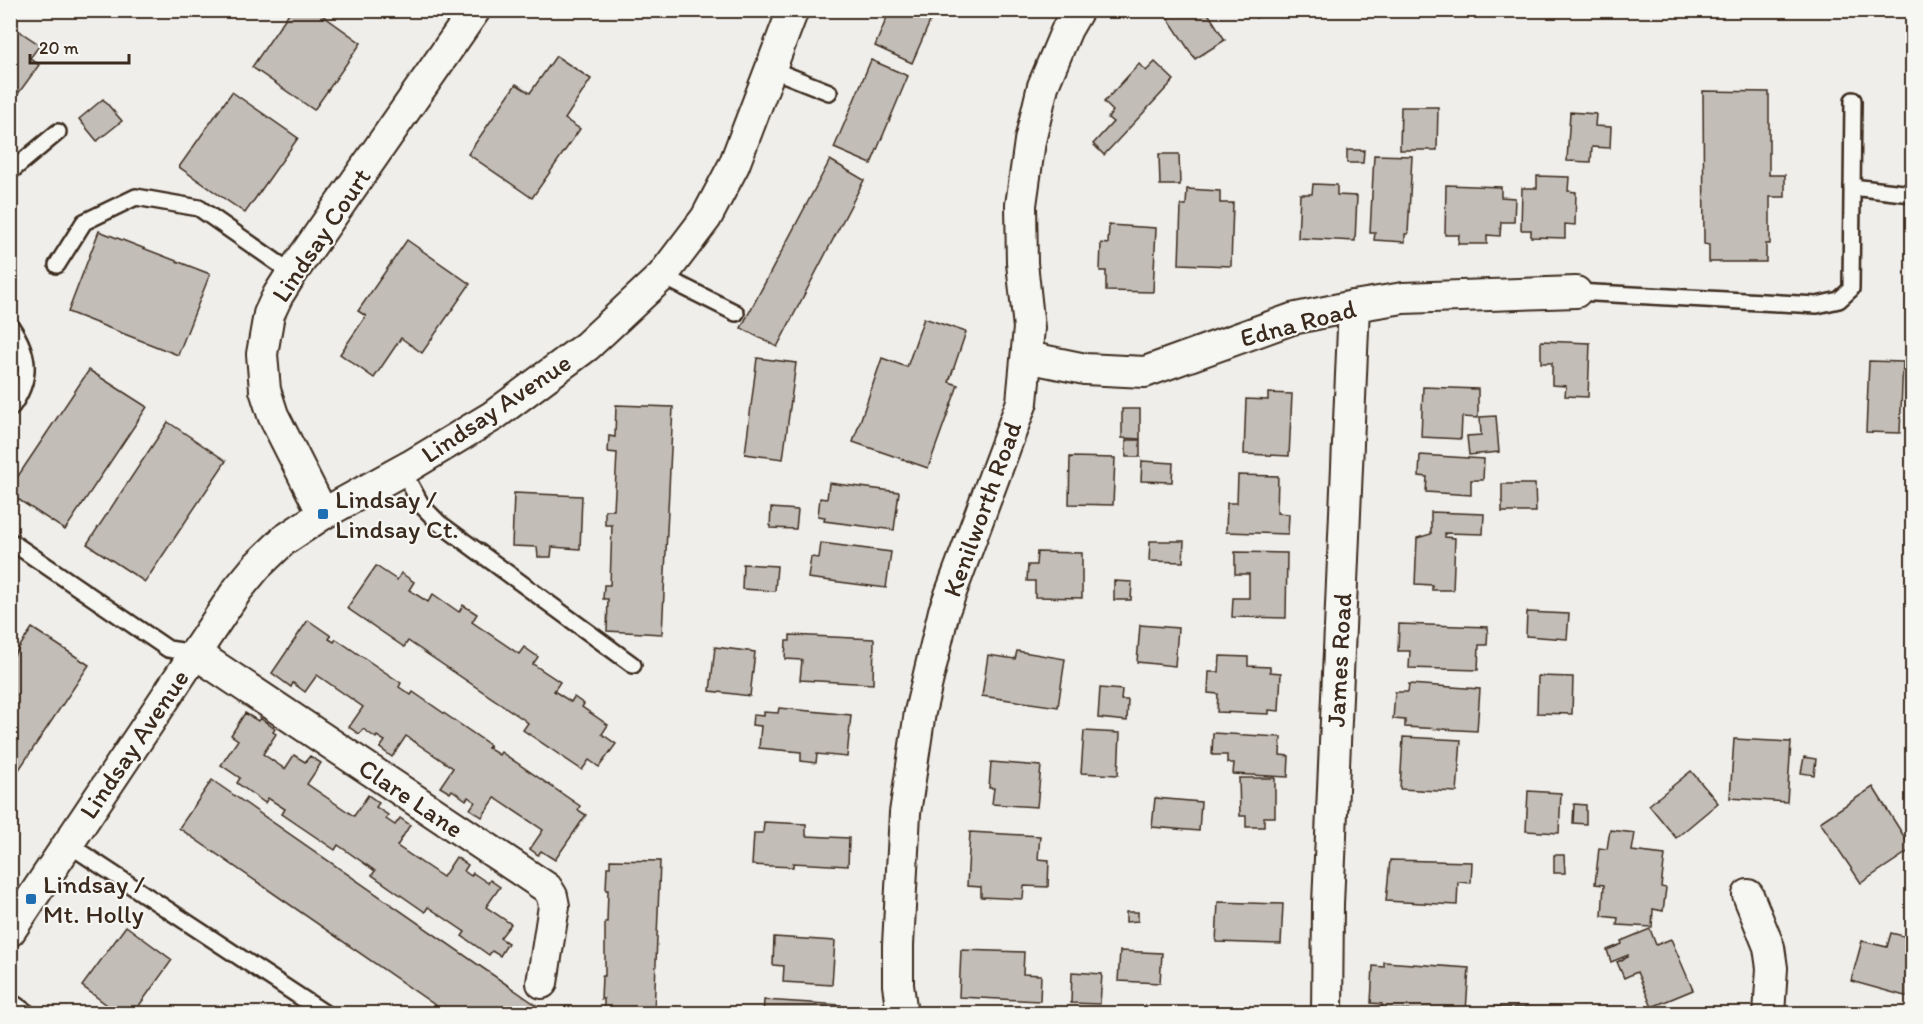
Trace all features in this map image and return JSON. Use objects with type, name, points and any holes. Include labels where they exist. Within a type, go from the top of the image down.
[{"type":"street","name":"Lindsay Court","points":[[324,514],[273,415],[265,390],[262,354],[269,314],[292,273],[475,10]]},
{"type":"street","name":"Lindsay Avenue","points":[[10,931],[21,893],[68,844],[238,589],[257,566],[284,540],[324,514],[493,416],[587,346],[662,276],[706,218],[734,165],[793,10]]},
{"type":"street","name":"Kenilworth Road","points":[[902,1014],[898,985],[898,945],[905,813],[920,712],[944,611],[1022,402],[1029,328],[1022,263],[1021,205],[1030,141],[1043,86],[1067,29],[1078,10]]},
{"type":"street","name":"Edna Road","points":[[1027,357],[1085,369],[1145,372],[1292,319],[1354,306],[1403,298],[1576,292]]},
{"type":"street","name":"James Road","points":[[1327,1014],[1328,904],[1354,306]]},
{"type":"street","name":"Clare Lane","points":[[195,653],[547,888],[554,906],[542,983]]},
{"type":"street","points":[[1748,895],[1770,947],[1772,968],[1769,1014]]},
{"type":"lane","points":[[771,69],[829,92]]},
{"type":"lane","points":[[1576,292],[1817,305],[1839,300],[1851,289],[1853,100]]},
{"type":"lane","points":[[10,172],[58,132]]},
{"type":"lane","points":[[1852,187],[1912,194]]},
{"type":"lane","points":[[57,265],[84,222],[136,197],[199,208],[292,273]]},
{"type":"lane","points":[[662,276],[736,313]]},
{"type":"lane","points":[[10,325],[19,337],[26,359],[27,378],[10,410]]},
{"type":"lane","points":[[402,470],[422,506],[439,523],[633,665]]},
{"type":"lane","points":[[10,541],[168,649],[195,653]]},
{"type":"lane","points":[[68,844],[326,1014]]},
{"type":"lane","points":[[10,1001],[29,1014]]},
{"type":"building","points":[[291,10],[315,10],[361,43],[314,110],[252,67]]},
{"type":"building","points":[[890,10],[935,10],[912,63],[875,46]]},
{"type":"building","points":[[1170,10],[1206,10],[1225,40],[1195,59],[1165,14]]},
{"type":"building","points":[[1252,10],[1271,10],[1256,18]]},
{"type":"building","points":[[10,25],[40,45],[30,58],[39,65],[10,105]]},
{"type":"building","points":[[556,56],[591,79],[565,119],[580,129],[532,198],[468,154],[516,84],[530,93]]},
{"type":"building","points":[[871,60],[908,76],[871,164],[834,148]]},
{"type":"building","points":[[1155,62],[1174,80],[1104,155],[1093,144],[1113,122],[1108,118],[1113,111],[1104,102],[1139,64],[1146,71]]},
{"type":"building","points":[[1703,91],[1769,92],[1769,175],[1785,175],[1785,197],[1770,197],[1770,244],[1766,244],[1766,262],[1709,262],[1709,245],[1704,244]]},
{"type":"building","points":[[232,92],[298,138],[245,213],[179,167]]},
{"type":"building","points":[[103,99],[122,121],[97,141],[79,119]]},
{"type":"building","points":[[1401,107],[1438,107],[1437,150],[1400,150]]},
{"type":"building","points":[[1570,112],[1596,114],[1595,126],[1611,127],[1610,148],[1592,147],[1591,162],[1567,161]]},
{"type":"building","points":[[1347,150],[1364,150],[1363,163],[1347,163]]},
{"type":"building","points":[[1159,154],[1179,154],[1180,185],[1160,185]]},
{"type":"building","points":[[1374,155],[1412,156],[1408,234],[1405,234],[1405,242],[1374,240],[1375,233],[1370,233]]},
{"type":"building","points":[[830,160],[864,180],[777,347],[741,328]]},
{"type":"building","points":[[1537,176],[1569,177],[1568,191],[1576,192],[1575,225],[1565,224],[1565,238],[1531,237],[1531,230],[1521,230],[1522,188],[1537,188]]},
{"type":"building","points":[[1313,184],[1337,185],[1337,195],[1357,196],[1355,241],[1298,238],[1300,194],[1312,194]]},
{"type":"building","points":[[1446,185],[1501,187],[1501,197],[1515,198],[1514,222],[1501,222],[1500,236],[1487,235],[1487,244],[1458,244],[1459,235],[1445,235]]},
{"type":"building","points":[[1187,189],[1220,191],[1220,203],[1233,203],[1231,266],[1179,264],[1181,205],[1186,205]]},
{"type":"building","points":[[1109,225],[1156,228],[1153,292],[1106,291],[1106,271],[1100,271],[1101,243],[1108,244]]},
{"type":"building","points":[[99,231],[210,274],[178,355],[68,312]]},
{"type":"building","points":[[407,240],[470,284],[422,353],[401,338],[374,378],[340,354],[366,316],[358,311]]},
{"type":"building","points":[[924,318],[966,332],[949,382],[958,385],[928,468],[853,442],[882,358],[907,367]]},
{"type":"building","points":[[1541,341],[1590,343],[1588,397],[1565,396],[1566,386],[1552,385],[1552,363],[1541,363]]},
{"type":"building","points":[[757,358],[796,363],[783,459],[745,454]]},
{"type":"building","points":[[1869,361],[1903,362],[1900,433],[1866,432]]},
{"type":"building","points":[[89,370],[147,407],[65,530],[10,494],[10,488]]},
{"type":"building","points":[[1423,387],[1478,389],[1478,418],[1462,417],[1461,439],[1421,437]]},
{"type":"building","points":[[1268,393],[1292,394],[1289,456],[1244,454],[1246,399],[1268,400]]},
{"type":"building","points":[[616,405],[673,407],[662,634],[607,631],[608,599],[603,599],[604,585],[610,585],[612,525],[605,525],[605,510],[614,510],[617,453],[608,452],[609,436],[615,437]]},
{"type":"building","points":[[1122,409],[1140,409],[1140,439],[1122,438]]},
{"type":"building","points":[[1496,416],[1499,452],[1469,455],[1467,436],[1481,435],[1480,417]]},
{"type":"building","points":[[168,422],[226,461],[145,582],[87,544]]},
{"type":"building","points":[[1126,440],[1140,440],[1140,457],[1126,457]]},
{"type":"building","points":[[1420,455],[1484,459],[1483,480],[1471,480],[1471,495],[1426,492],[1427,477],[1419,476]]},
{"type":"building","points":[[1070,457],[1115,458],[1113,505],[1069,504]]},
{"type":"building","points":[[1142,461],[1173,463],[1172,482],[1141,481]]},
{"type":"building","points":[[1238,475],[1278,476],[1277,513],[1289,514],[1288,534],[1226,532],[1227,503],[1237,503]]},
{"type":"building","points":[[829,483],[899,492],[894,530],[824,521],[825,517],[818,516],[820,498],[827,499]]},
{"type":"building","points":[[1502,484],[1535,484],[1536,512],[1502,512]]},
{"type":"building","points":[[514,493],[582,496],[580,549],[552,547],[551,557],[538,557],[537,547],[512,546]]},
{"type":"building","points":[[771,508],[798,510],[796,529],[770,528]]},
{"type":"building","points":[[1431,512],[1484,514],[1483,534],[1445,533],[1445,537],[1455,538],[1453,590],[1432,590],[1432,585],[1415,584],[1417,538],[1431,534]]},
{"type":"building","points":[[1150,541],[1184,541],[1183,562],[1149,561]]},
{"type":"building","points":[[821,543],[891,552],[886,588],[808,578],[811,557],[819,558]]},
{"type":"building","points":[[1037,552],[1082,553],[1082,598],[1035,597],[1035,581],[1027,581],[1028,565],[1036,565]]},
{"type":"building","points":[[1235,552],[1287,553],[1286,618],[1232,617],[1233,598],[1249,598],[1249,574],[1235,574]]},
{"type":"building","points":[[743,564],[777,566],[775,591],[742,589]]},
{"type":"building","points":[[376,566],[397,580],[401,573],[414,582],[409,590],[428,602],[433,594],[459,612],[463,605],[477,614],[472,622],[519,654],[524,647],[538,657],[533,664],[560,682],[554,691],[571,702],[574,697],[584,704],[582,707],[608,725],[602,734],[616,744],[599,767],[589,760],[582,770],[523,730],[528,723],[523,719],[408,641],[404,647],[347,608]]},
{"type":"building","points":[[1114,581],[1132,582],[1131,600],[1114,600]]},
{"type":"building","points":[[1527,612],[1569,614],[1567,639],[1526,636]]},
{"type":"building","points":[[308,620],[331,636],[329,639],[334,642],[336,639],[401,683],[399,687],[411,695],[413,692],[490,745],[488,748],[499,755],[501,752],[580,806],[578,810],[586,815],[555,860],[541,851],[538,855],[530,849],[543,830],[495,798],[482,817],[470,809],[475,802],[468,797],[466,800],[452,790],[450,793],[440,787],[453,768],[406,736],[392,757],[380,748],[385,741],[363,729],[359,734],[349,727],[363,707],[317,675],[305,692],[293,683],[291,687],[272,673]]},
{"type":"building","points":[[1399,624],[1488,627],[1487,645],[1479,645],[1478,670],[1409,668],[1410,651],[1398,651]]},
{"type":"building","points":[[1140,625],[1178,628],[1175,666],[1137,662]]},
{"type":"building","points":[[32,628],[89,665],[10,783],[10,661]]},
{"type":"building","points":[[790,635],[874,639],[873,684],[800,680],[802,660],[785,659],[786,641],[790,641]]},
{"type":"building","points":[[715,647],[755,652],[750,696],[710,691]]},
{"type":"building","points":[[1017,651],[1065,659],[1058,707],[982,696],[988,655],[1015,659]]},
{"type":"building","points":[[1220,656],[1248,657],[1248,666],[1270,667],[1270,672],[1281,673],[1279,711],[1269,710],[1269,714],[1217,712],[1218,694],[1208,693],[1209,672],[1219,672]]},
{"type":"building","points":[[1538,676],[1573,677],[1572,714],[1537,713]]},
{"type":"building","points":[[1409,684],[1480,689],[1477,731],[1405,727],[1405,720],[1393,719],[1395,692],[1408,692]]},
{"type":"building","points":[[1100,688],[1122,690],[1121,700],[1128,700],[1127,721],[1098,718]]},
{"type":"building","points":[[779,708],[851,715],[847,757],[817,754],[816,763],[801,761],[801,752],[759,748],[761,726],[752,725],[753,715],[764,716],[764,712],[778,713]]},
{"type":"building","points":[[245,713],[258,721],[260,718],[275,729],[273,732],[276,734],[263,754],[285,769],[294,755],[305,762],[310,756],[321,763],[307,784],[354,816],[368,795],[379,803],[376,807],[388,815],[386,819],[395,825],[400,818],[410,825],[397,846],[443,877],[456,857],[468,865],[464,871],[471,876],[473,873],[488,883],[490,880],[500,887],[486,907],[511,924],[500,938],[508,943],[500,956],[492,951],[489,955],[462,936],[465,932],[428,907],[425,912],[372,875],[375,871],[338,845],[335,850],[282,814],[285,809],[268,798],[265,803],[237,783],[240,778],[221,765],[238,740],[231,735]]},
{"type":"building","points":[[1084,731],[1120,733],[1118,775],[1081,773]]},
{"type":"building","points":[[1213,733],[1281,737],[1280,755],[1289,756],[1288,777],[1233,774],[1234,763],[1227,763],[1227,755],[1212,755]]},
{"type":"building","points":[[1403,737],[1461,740],[1457,792],[1400,789]]},
{"type":"building","points":[[1734,739],[1791,742],[1787,802],[1730,798]]},
{"type":"building","points":[[1804,757],[1816,759],[1814,775],[1801,773]]},
{"type":"building","points":[[991,762],[1041,766],[1037,807],[992,804],[994,788],[989,788]]},
{"type":"building","points":[[1691,771],[1718,803],[1676,838],[1649,805]]},
{"type":"building","points":[[1239,778],[1275,778],[1275,817],[1264,817],[1264,827],[1246,827],[1246,816],[1240,816]]},
{"type":"building","points":[[212,780],[549,1014],[448,1014],[179,828]]},
{"type":"building","points":[[1873,787],[1912,849],[1861,883],[1820,822]]},
{"type":"building","points":[[1528,791],[1561,793],[1559,833],[1526,831]]},
{"type":"building","points":[[1155,798],[1201,802],[1199,831],[1152,827]]},
{"type":"building","points":[[1574,804],[1586,805],[1586,824],[1573,823]]},
{"type":"building","points":[[764,822],[806,824],[806,836],[849,838],[848,866],[793,863],[793,867],[752,865],[754,833],[763,833]]},
{"type":"building","points":[[1610,830],[1635,833],[1632,851],[1665,855],[1661,887],[1666,888],[1663,911],[1653,909],[1652,927],[1617,925],[1618,918],[1602,916],[1604,885],[1595,884],[1599,848],[1607,849]]},
{"type":"building","points":[[970,832],[1040,836],[1038,859],[1049,860],[1048,887],[1024,886],[1023,899],[981,897],[981,887],[967,886]]},
{"type":"building","points":[[1554,855],[1564,855],[1565,873],[1554,873]]},
{"type":"building","points":[[610,860],[660,861],[654,1014],[604,1014],[604,999],[601,999],[602,976],[605,976],[607,867],[610,867]]},
{"type":"building","points":[[1390,860],[1472,862],[1471,883],[1458,882],[1457,905],[1386,901]]},
{"type":"building","points":[[1218,902],[1283,904],[1281,944],[1216,942]]},
{"type":"building","points":[[1126,912],[1138,912],[1138,921],[1126,922]]},
{"type":"building","points":[[126,926],[172,960],[133,1014],[119,1014],[82,986]]},
{"type":"building","points":[[1650,929],[1656,945],[1671,939],[1693,990],[1652,1007],[1637,972],[1624,978],[1617,962],[1628,955],[1611,962],[1607,950],[1622,944],[1621,941]]},
{"type":"building","points":[[1891,933],[1912,938],[1908,955],[1912,956],[1912,998],[1851,981],[1862,941],[1887,947]]},
{"type":"building","points":[[774,937],[835,941],[832,985],[783,982],[784,966],[773,965]]},
{"type":"building","points":[[961,950],[1024,952],[1023,974],[1041,975],[1040,1001],[959,997]]},
{"type":"building","points":[[1120,951],[1162,953],[1160,983],[1118,981]]},
{"type":"building","points":[[1384,962],[1469,968],[1466,1011],[1454,1010],[1454,1013],[1382,1009],[1382,1004],[1371,1003],[1373,966],[1384,967]]},
{"type":"building","points":[[1072,972],[1102,974],[1100,1004],[1071,1003]]},
{"type":"building","points":[[764,1000],[841,1005],[840,1014],[763,1014]]},
{"type":"building","points":[[1495,1007],[1554,1008],[1554,1014],[1495,1014]]},
{"type":"building","points":[[1205,1008],[1268,1011],[1268,1014],[1192,1014],[1192,1011],[1204,1011]]},
{"type":"place","name":"Lindsay / Lindsay Ct.","points":[[323,514]]},
{"type":"place","name":"Lindsay / Mt. Holly","points":[[31,899]]}]
